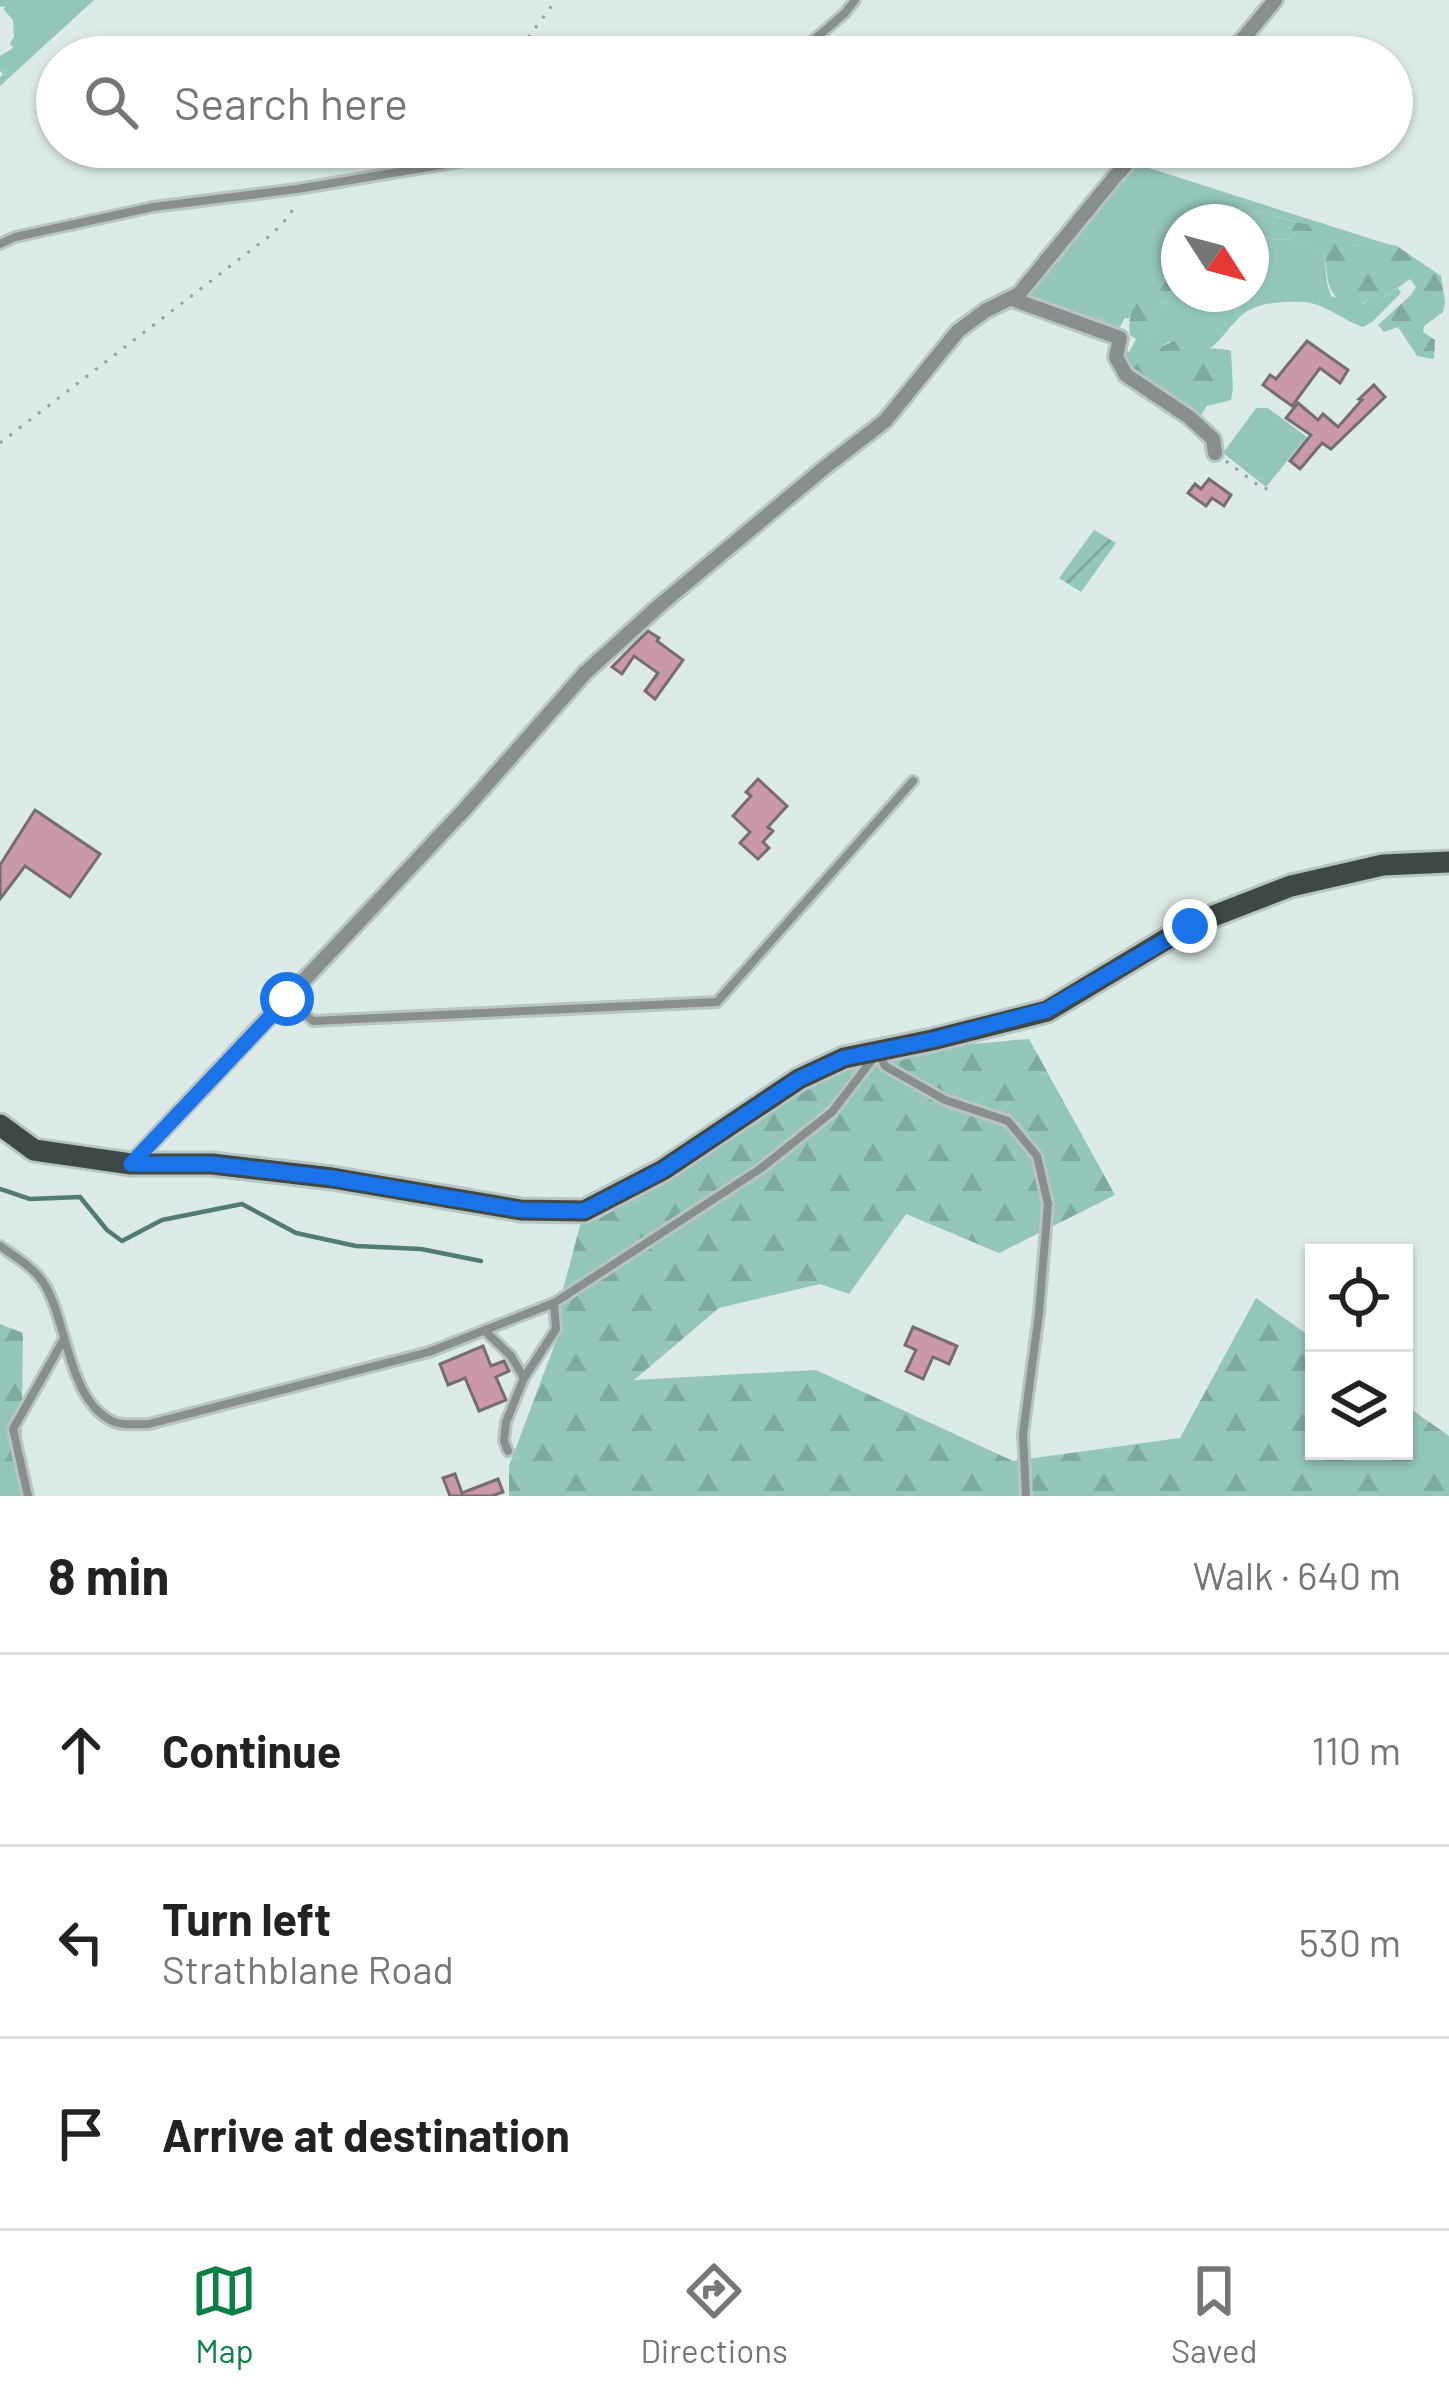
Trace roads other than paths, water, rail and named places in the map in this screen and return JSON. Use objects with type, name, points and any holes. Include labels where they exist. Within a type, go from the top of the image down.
[{"type":"main road","points":[[0,1124],[34,1150],[131,1164],[232,1166],[332,1178],[521,1210],[584,1211],[663,1170],[799,1079],[844,1058],[1047,1010],[1190,926],[1291,886],[1383,865],[1449,862]]},
{"type":"street","points":[[1245,36],[1275,0]]},
{"type":"street","points":[[131,1164],[465,809],[585,673],[660,605],[885,421],[958,332],[1019,294],[1122,168]]},
{"type":"street","points":[[1012,299],[1120,338],[1116,357],[1126,375],[1189,417],[1213,439],[1215,453]]},
{"type":"lane","points":[[818,36],[855,0]]},
{"type":"lane","points":[[0,244],[153,207],[416,168]]},
{"type":"lane","points":[[287,999],[313,1021],[717,1002],[913,782]]},
{"type":"lane","points":[[0,1246],[43,1282],[93,1408],[116,1423],[148,1424],[429,1352],[554,1303],[778,1155],[832,1112],[878,1052],[884,1066],[945,1100],[1008,1121],[1037,1156],[1048,1204],[1040,1313],[1023,1434],[1026,1496]]},
{"type":"lane","points":[[508,1450],[506,1422],[524,1378],[556,1329],[554,1303]]},
{"type":"lane","points":[[484,1330],[511,1356],[524,1378]]},
{"type":"lane","points":[[28,1496],[13,1429],[64,1338]]},
{"type":"waterway","points":[[0,1189],[30,1199],[80,1197],[122,1241],[162,1220],[242,1204],[296,1233],[356,1246],[421,1249],[481,1261]]}]
